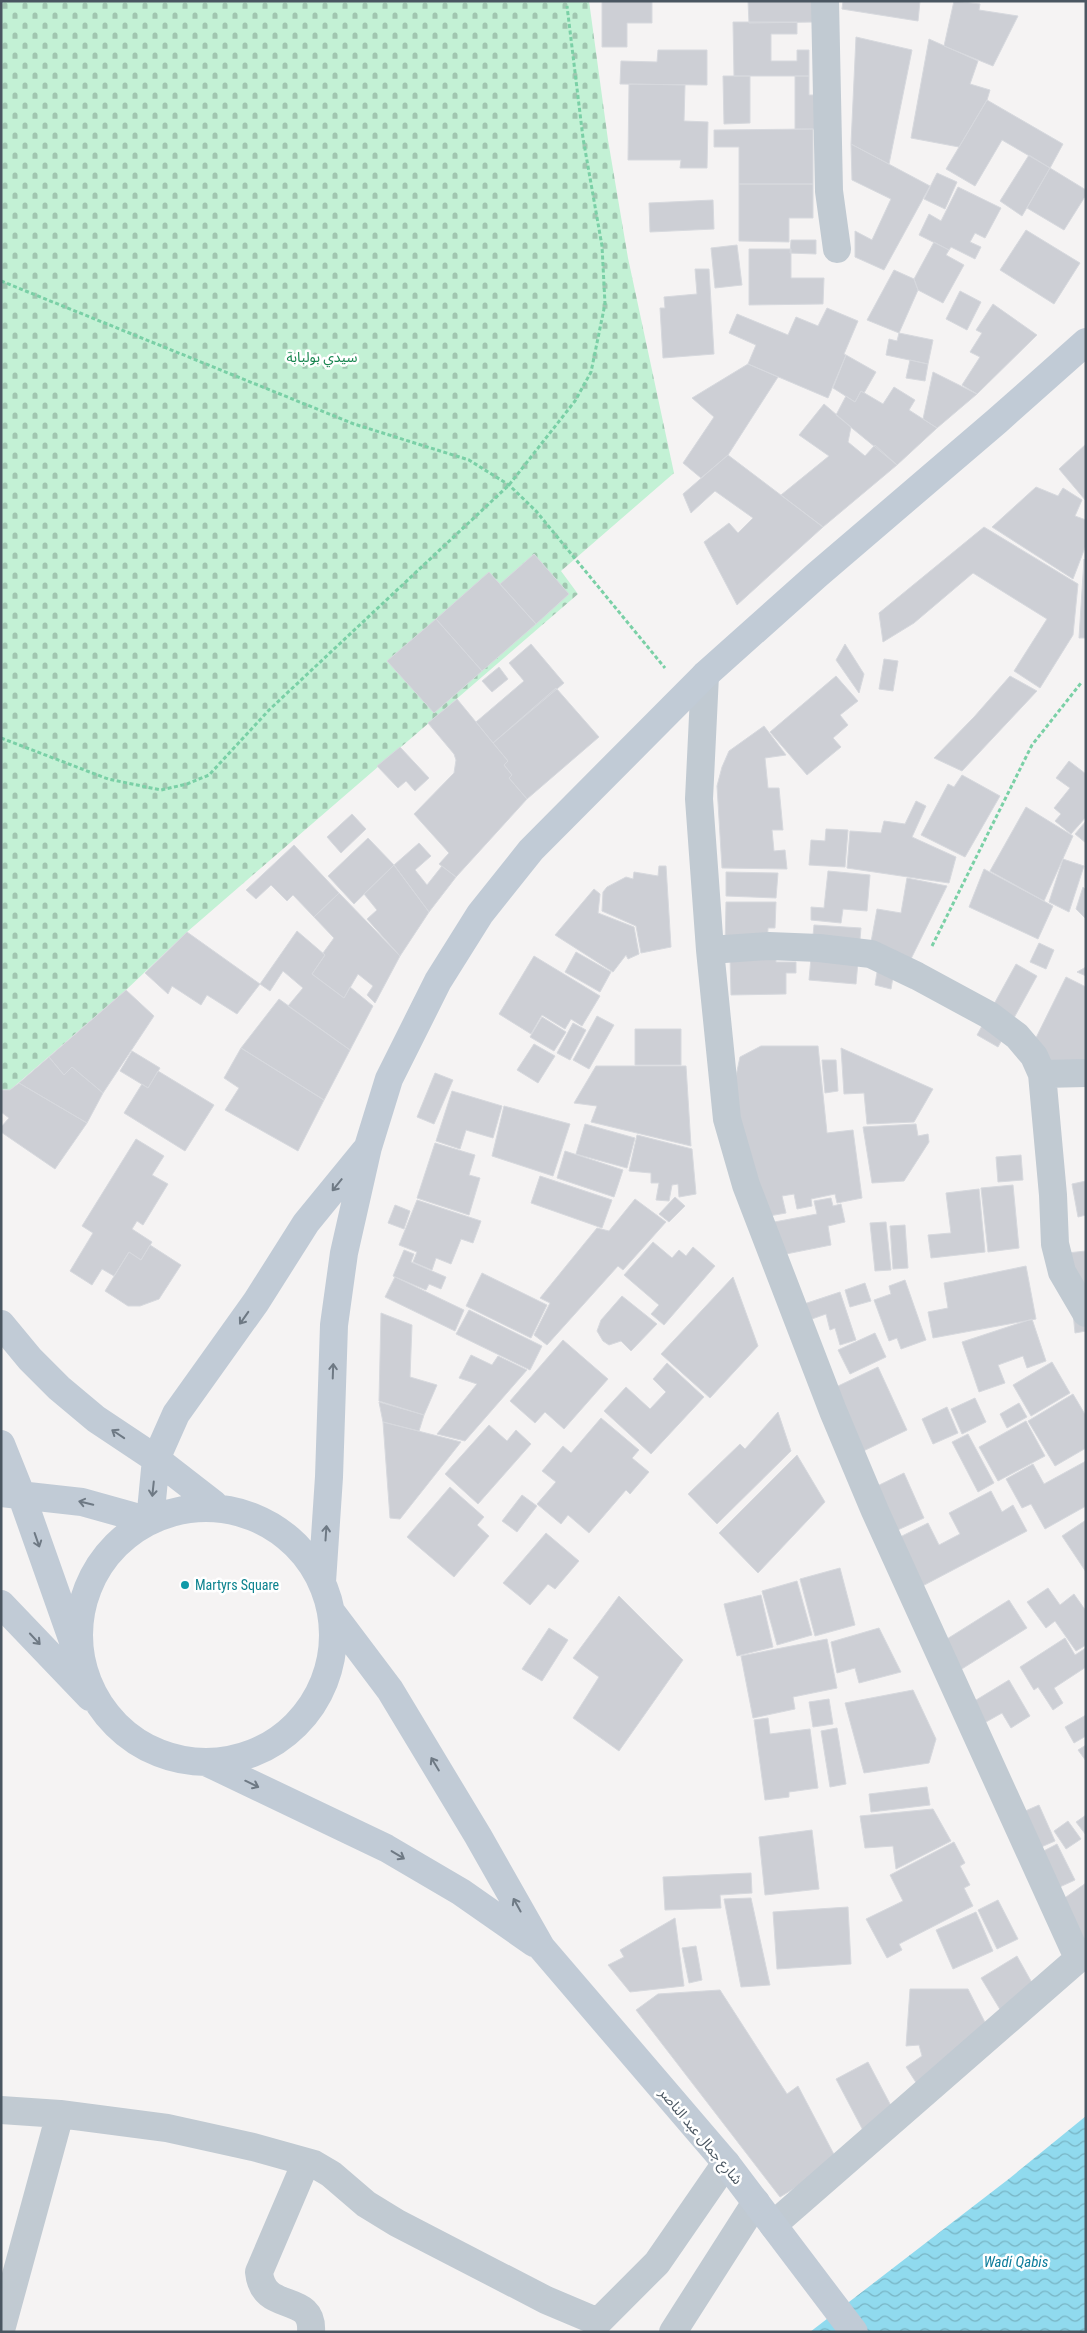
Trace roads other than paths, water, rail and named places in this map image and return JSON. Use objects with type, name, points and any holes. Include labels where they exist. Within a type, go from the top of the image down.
[{"type":"main road","points":[[322,1582],[329,1477],[334,1326],[344,1252],[368,1147],[389,1079],[438,981],[480,914],[531,850],[696,684],[817,575],[1086,342]]},
{"type":"main road","points":[[150,1521],[156,1459],[176,1414],[256,1302],[306,1223],[368,1147]]},
{"type":"main road","points":[[1,1324],[30,1359],[59,1388],[96,1419],[156,1459],[214,1504],[267,1523],[300,1548],[322,1582],[332,1613],[333,1649],[324,1685],[305,1716],[278,1741],[244,1757],[208,1763],[178,1760],[149,1750],[124,1733],[1,1604]]},
{"type":"main road","points":[[1,1444],[11,1493],[85,1676],[102,1710]]},
{"type":"main road","points":[[11,1493],[82,1502],[150,1521]]},
{"type":"main road","points":[[85,1676],[79,1640],[83,1604],[97,1570],[120,1542],[150,1521],[175,1512],[202,1508],[214,1504]]},
{"type":"main road","points":[[332,1613],[390,1690],[478,1836],[541,1947]]},
{"type":"main road","points":[[208,1763],[386,1848],[461,1892],[541,1947]]},
{"type":"main road","name":"شارع جمال عبد الناصر","points":[[541,1947],[726,2163],[854,2332]]},
{"type":"street","points":[[825,1],[829,191],[837,249]]},
{"type":"street","points":[[696,684],[699,799],[710,950],[727,1119],[746,1185],[833,1411],[875,1511],[1082,1955],[773,2225]]},
{"type":"street","points":[[710,950],[769,946],[819,948],[871,954],[917,976],[989,1015],[1017,1036],[1034,1056],[1042,1074],[1054,1195],[1055,1244],[1062,1272],[1086,1313]]},
{"type":"street","points":[[1042,1074],[1086,1074]]},
{"type":"street","points":[[1,2110],[60,2114],[167,2128],[253,2147],[314,2164],[331,2174],[366,2204],[396,2223],[546,2300],[593,2327],[657,2263],[726,2163]]},
{"type":"street","points":[[1,2330],[60,2114]]},
{"type":"street","points":[[306,2162],[259,2272],[260,2284],[270,2296],[304,2310],[309,2316],[311,2332]]},
{"type":"street","points":[[673,2332],[756,2202]]},
{"type":"water","name":"Wadi Qabis","points":[[1086,2116],[1086,2332],[810,2332],[1010,2178]]},
{"type":"place","name":"Martyrs Square","points":[[185,1585]]},
{"type":"park label","name":"سيدي بولبابة","points":[[322,357]]}]
